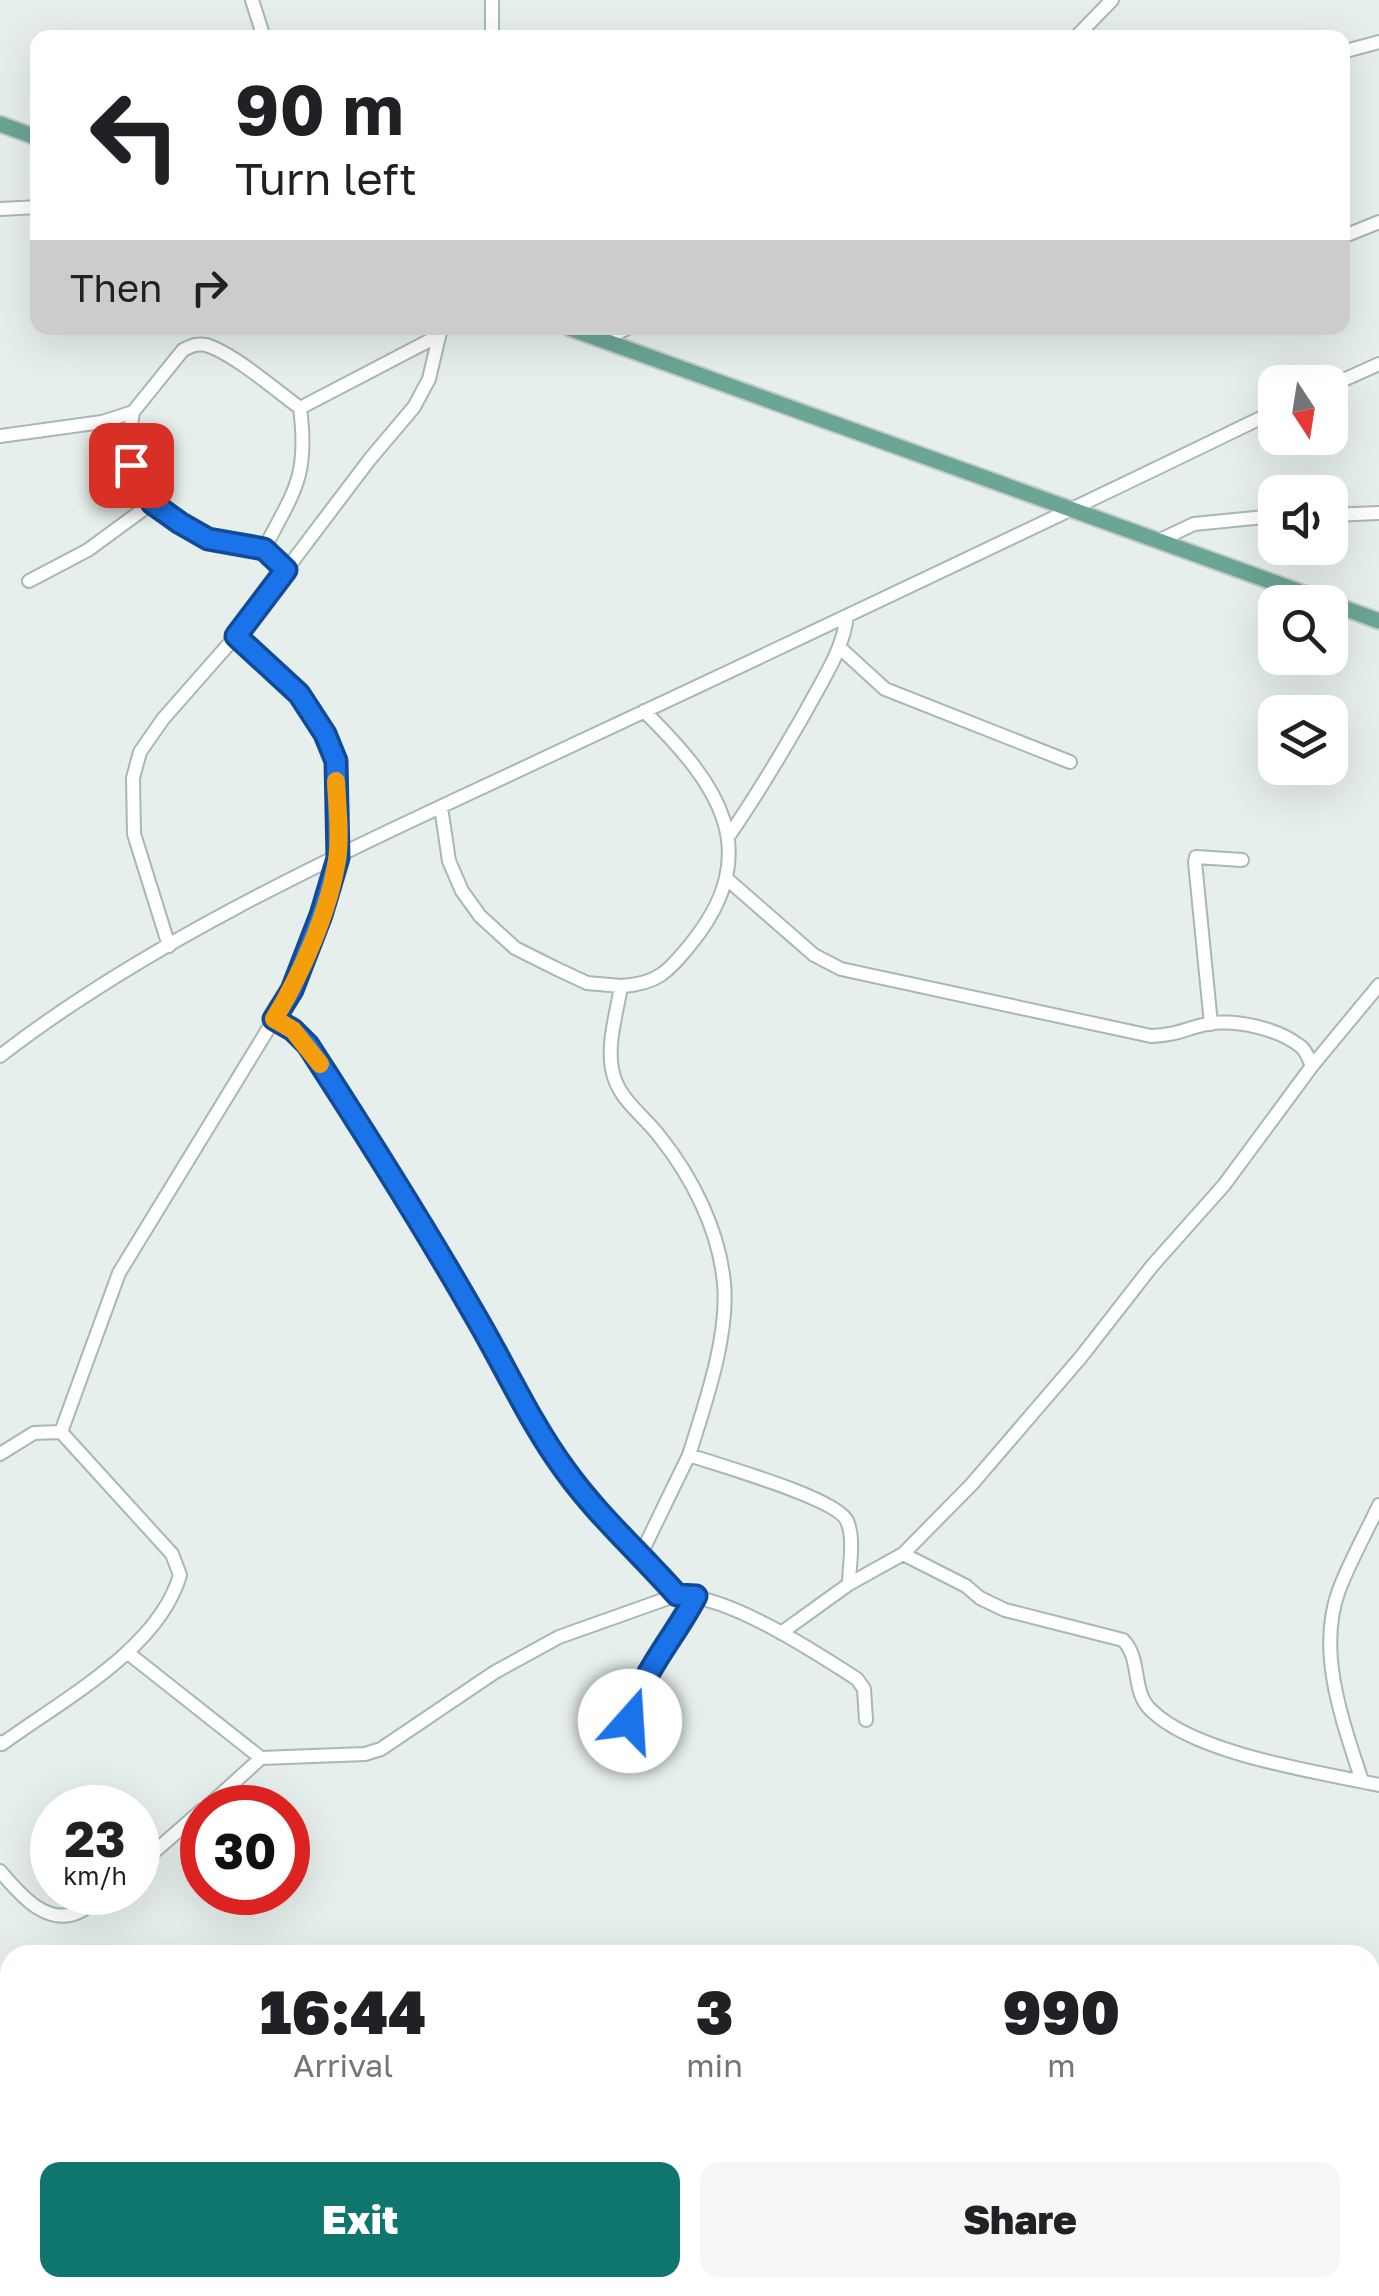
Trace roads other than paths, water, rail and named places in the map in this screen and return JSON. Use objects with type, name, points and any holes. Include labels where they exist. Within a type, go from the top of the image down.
[{"type":"main road","points":[[0,124],[30,135]]},
{"type":"main road","points":[[595,335],[1279,585]]},
{"type":"main road","points":[[1348,610],[1379,621]]},
{"type":"street","points":[[252,0],[261,30]]},
{"type":"street","points":[[492,0],[492,30]]},
{"type":"street","points":[[1083,30],[1112,0]]},
{"type":"street","points":[[1350,50],[1379,42]]},
{"type":"street","points":[[0,210],[30,208]]},
{"type":"street","points":[[1350,235],[1379,222]]},
{"type":"street","points":[[300,408],[434,335]]},
{"type":"street","points":[[169,946],[134,834],[133,778],[140,752],[163,719],[236,636],[414,407],[429,380],[439,335]]},
{"type":"street","points":[[606,338],[613,335]]},
{"type":"street","points":[[264,549],[299,484],[304,440],[300,408],[208,345],[195,344],[183,350],[133,412],[128,439],[131,465],[152,503],[208,539],[264,549],[286,570]]},
{"type":"street","points":[[1348,378],[1379,364]]},
{"type":"street","points":[[0,436],[102,422],[133,412]]},
{"type":"street","points":[[0,1056],[42,1023],[169,946],[338,858],[1258,419]]},
{"type":"street","points":[[29,580],[88,550],[152,503]]},
{"type":"street","points":[[1348,514],[1379,513]]},
{"type":"street","points":[[1158,541],[1194,524],[1258,518]]},
{"type":"street","points":[[728,837],[763,787],[839,647],[847,616]]},
{"type":"street","points":[[61,1432],[119,1273],[292,990],[338,858],[336,761],[325,734],[299,694],[236,636]]},
{"type":"street","points":[[839,647],[885,688],[1070,762]]},
{"type":"street","points":[[440,807],[449,861],[462,892],[480,916],[515,948],[587,983],[643,985],[668,971],[704,927],[727,879],[728,837],[707,782],[644,712]]},
{"type":"street","points":[[1211,1024],[1195,862],[1196,857],[1242,860]]},
{"type":"street","points":[[727,879],[814,955],[841,968],[1151,1036],[1176,1035],[1226,1022],[1269,1030],[1304,1047],[1312,1066]]},
{"type":"street","points":[[781,1633],[849,1584],[903,1554],[972,1484],[1224,1185],[1312,1066],[1379,985]]},
{"type":"street","points":[[620,986],[612,1044],[612,1069],[619,1092],[686,1171],[710,1228],[724,1283],[710,1386],[690,1455],[640,1554]]},
{"type":"street","points":[[274,1019],[308,1045],[405,1194],[535,1425],[564,1468],[595,1510],[677,1595]]},
{"type":"street","points":[[0,1454],[34,1433],[61,1432],[172,1554],[180,1575],[163,1616],[128,1653],[2,1742]]},
{"type":"street","points":[[690,1455],[796,1491],[829,1505],[846,1518],[850,1534],[849,1584]]},
{"type":"street","points":[[1362,1781],[1346,1733],[1329,1656],[1338,1592],[1379,1504]]},
{"type":"street","points":[[903,1554],[1004,1610],[1123,1640],[1132,1649],[1142,1700],[1152,1712],[1199,1738],[1268,1761],[1379,1785]]},
{"type":"street","points":[[231,1785],[261,1758],[365,1754],[380,1748],[494,1672],[559,1637],[677,1595],[696,1596],[781,1633],[857,1679],[864,1689],[866,1720]]},
{"type":"street","points":[[629,1751],[634,1700],[696,1596]]},
{"type":"street","points":[[128,1653],[261,1758]]},
{"type":"street","points":[[160,1847],[180,1830]]},
{"type":"street","points":[[0,1871],[30,1901]]}]
